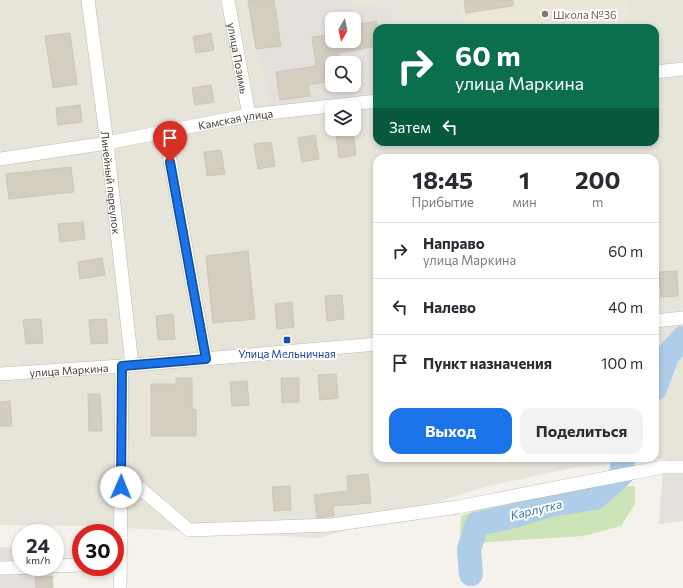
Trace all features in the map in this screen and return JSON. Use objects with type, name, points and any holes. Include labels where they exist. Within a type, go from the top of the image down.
[{"type":"street","name":"Линейный переулок","points":[[88,0],[107,143],[127,365],[120,524]]},
{"type":"street","name":"улица Позимь","points":[[228,0],[249,115]]},
{"type":"street","points":[[659,72],[683,69]]},
{"type":"street","name":"Камская улица","points":[[0,159],[107,143],[249,115],[373,101]]},
{"type":"street","points":[[165,132],[206,359]]},
{"type":"street","points":[[659,321],[683,318]]},
{"type":"street","name":"улица Маркина","points":[[0,374],[206,359],[373,344]]},
{"type":"street","points":[[122,472],[189,530],[331,525],[458,508],[663,467],[683,467]]},
{"type":"street","points":[[2,569],[12,568]]},
{"type":"street","name":"Линейный переулок","points":[[119,576],[120,588]]},
{"type":"shaded area","points":[[0,0],[683,0],[683,457],[659,459],[659,154],[373,154],[373,462],[633,462],[573,468],[488,486],[320,538],[124,528],[124,524],[72,524],[72,526],[64,526],[64,524],[0,525]]},
{"type":"shaded area","points":[[246,0],[346,0],[352,5],[390,7],[392,24],[373,24],[373,93],[271,107],[260,58],[256,55]]},
{"type":"shaded area","name":"Школа №36","points":[[459,0],[627,0],[630,24],[462,24]]},
{"type":"shaded area","points":[[683,457],[683,521],[659,524],[663,467],[666,458]]},
{"type":"shaded area","points":[[0,547],[12,548],[12,576],[52,576],[53,588],[0,588]]},
{"type":"green space","points":[[635,486],[635,504],[621,526],[583,536],[474,543],[460,534],[461,516],[484,507],[579,489]]},
{"type":"building","points":[[248,0],[274,0],[281,46],[256,49]]},
{"type":"building","points":[[464,0],[513,0],[513,6],[466,13]]},
{"type":"building","points":[[377,21],[377,24],[373,24],[373,47],[338,53],[339,56],[325,56],[325,82],[308,85],[310,96],[280,100],[276,72],[316,66],[312,37],[325,35],[325,48],[361,48],[361,24]]},
{"type":"building","points":[[70,33],[77,84],[53,88],[45,36]]},
{"type":"building","points":[[211,33],[214,50],[196,53],[193,37]]},
{"type":"building","points":[[211,85],[214,102],[195,105],[192,88]]},
{"type":"building","points":[[80,105],[82,122],[58,125],[56,108]]},
{"type":"building","points":[[315,135],[319,159],[302,162],[298,138]]},
{"type":"building","points":[[336,136],[354,136],[356,155],[339,158]]},
{"type":"building","points":[[271,142],[275,166],[258,169],[254,144]]},
{"type":"building","points":[[221,150],[225,174],[207,176],[204,152]]},
{"type":"building","points":[[71,167],[74,192],[9,199],[6,174]]},
{"type":"building","points":[[83,222],[85,239],[60,242],[58,224]]},
{"type":"building","points":[[248,251],[255,319],[213,323],[206,256]]},
{"type":"building","points":[[102,258],[105,275],[80,279],[78,262]]},
{"type":"building","points":[[677,271],[678,296],[661,297],[659,272]]},
{"type":"building","points":[[342,295],[344,319],[327,321],[325,296]]},
{"type":"building","points":[[292,302],[294,327],[277,329],[275,304]]},
{"type":"building","points":[[173,314],[175,339],[158,340],[156,316]]},
{"type":"building","points":[[41,319],[43,343],[26,344],[23,320]]},
{"type":"building","points":[[106,319],[108,343],[91,344],[89,320]]},
{"type":"building","points":[[336,374],[338,398],[320,400],[318,375]]},
{"type":"building","points":[[176,378],[192,378],[192,409],[196,410],[196,436],[151,436],[151,384],[176,384]]},
{"type":"building","points":[[281,378],[299,378],[299,402],[282,403]]},
{"type":"building","points":[[247,381],[249,405],[232,406],[230,382]]},
{"type":"building","points":[[88,394],[100,394],[102,431],[89,431]]},
{"type":"building","points":[[10,401],[12,426],[0,426],[0,402]]},
{"type":"building","points":[[368,474],[371,503],[333,506],[334,516],[317,518],[314,495],[348,491],[347,476]]},
{"type":"building","points":[[290,486],[291,510],[274,511],[272,487]]},
{"type":"building","points":[[52,576],[53,588],[36,588],[35,577]]},
{"type":"waterway","name":"Карлутка","points":[[659,378],[667,356],[683,338]]},
{"type":"waterway","name":"Карлутка","points":[[471,574],[469,549],[477,524],[514,516],[550,505],[595,498],[621,475],[623,462]]},
{"type":"place","name":"Школа №36","points":[[545,14]]},
{"type":"place","name":"Улица Мельничная","points":[[287,340]]},
{"type":"route","points":[[121,487],[122,366],[206,359],[170,162]]}]
